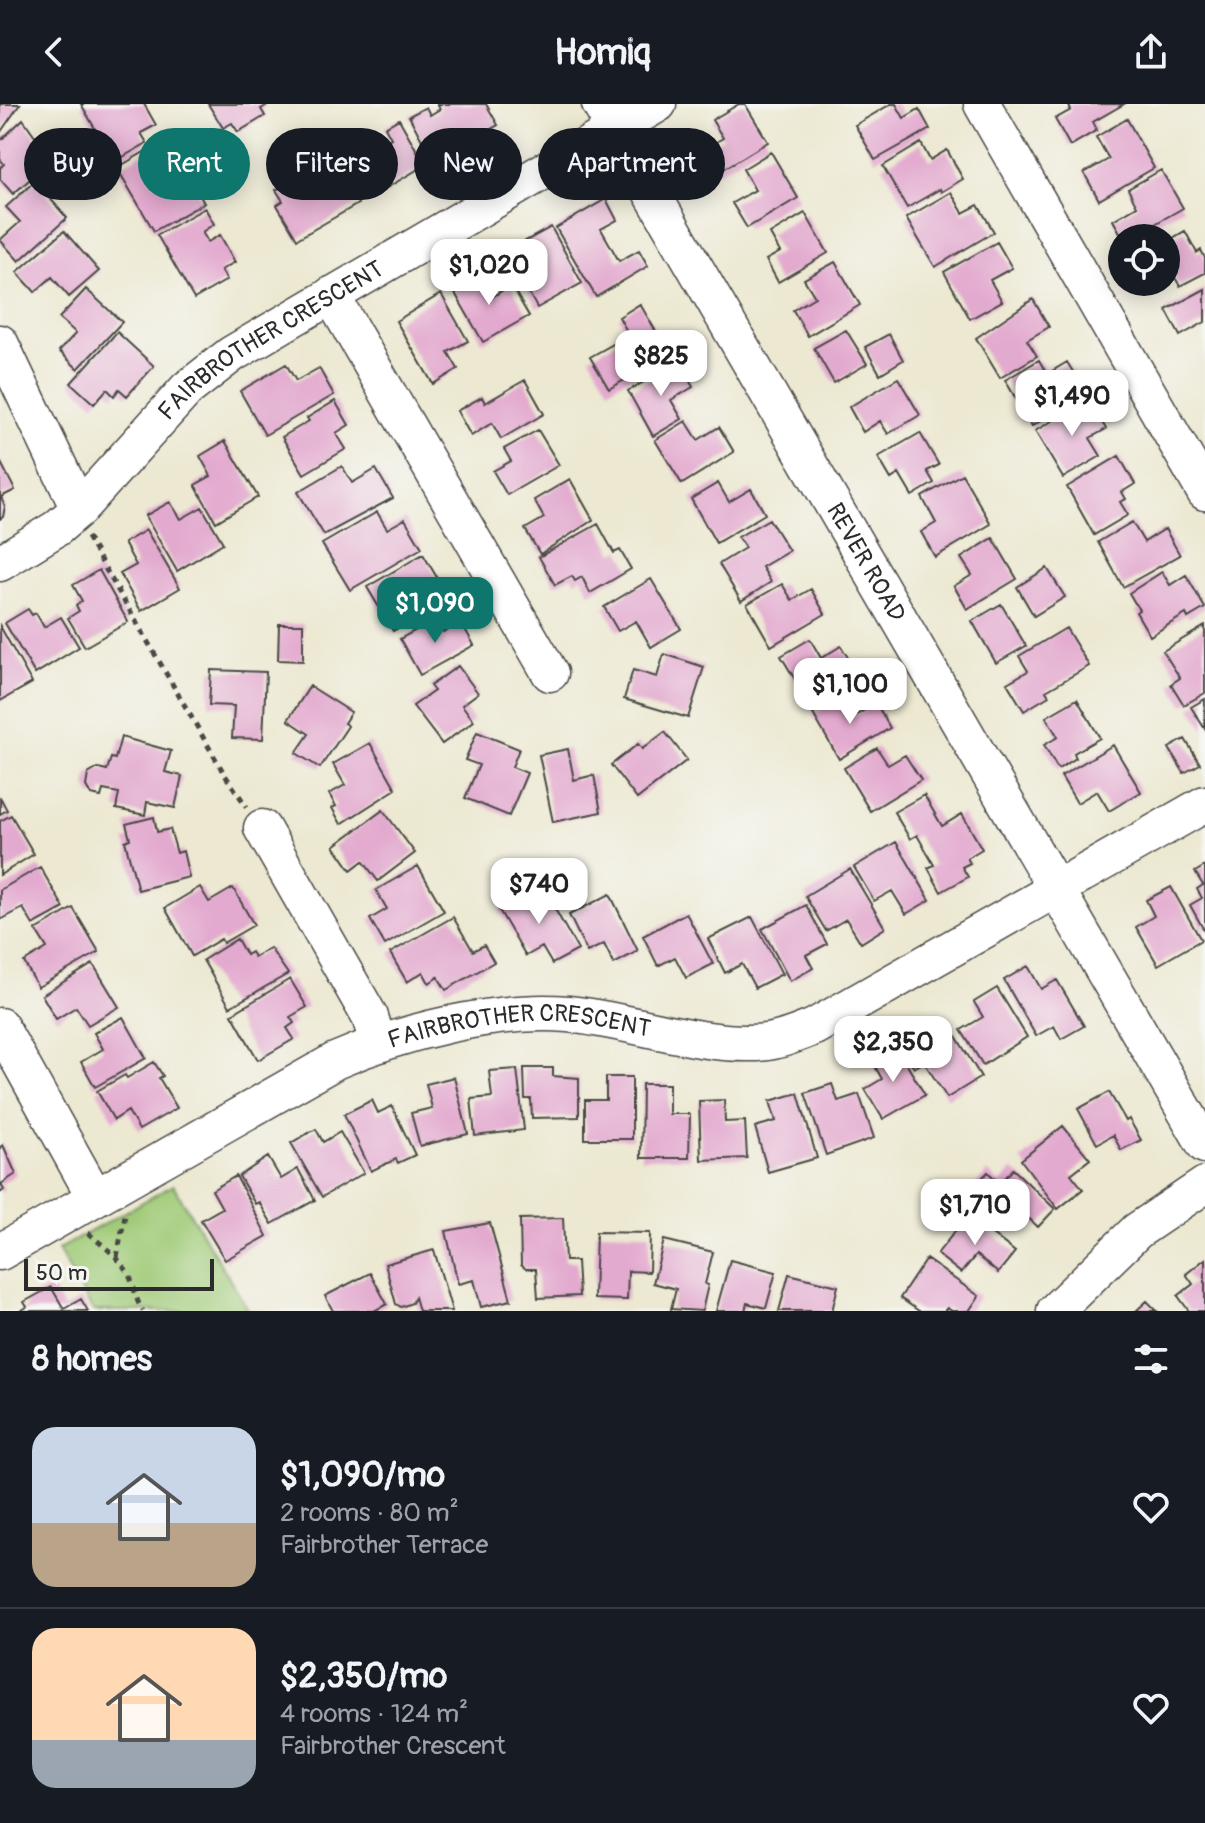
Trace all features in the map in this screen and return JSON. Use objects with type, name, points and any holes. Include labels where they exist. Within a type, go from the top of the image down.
[{"type":"street","name":"FAIRBROTHER CRESCENT","points":[[0,563],[57,528],[82,520],[187,389],[232,354],[331,295],[607,116],[658,104]]},
{"type":"street","points":[[982,104],[1205,492]]},
{"type":"street","name":"REVER ROAD","points":[[607,116],[1205,1145]]},
{"type":"street","points":[[331,295],[550,673]]},
{"type":"street","points":[[0,343],[82,520]]},
{"type":"street","name":"FAIRBROTHER CRESCENT","points":[[0,1252],[311,1074],[378,1043],[413,1033],[522,1015],[563,1014],[726,1041],[767,1042],[790,1037],[814,1027],[1205,804]]},
{"type":"street","points":[[262,828],[370,1017],[378,1043]]},
{"type":"street","points":[[0,1026],[83,1204]]},
{"type":"street","points":[[1055,1311],[1137,1231],[1205,1185]]},
{"type":"path","points":[[82,520],[228,779]]},
{"type":"path","points":[[83,1204],[82,1228],[117,1257],[130,1277],[143,1311]]},
{"type":"green space","points":[[173,1185],[249,1311],[93,1311],[58,1250]]},
{"type":"building","points":[[0,104],[20,104],[0,133]]},
{"type":"building","points":[[81,104],[144,104],[156,125],[138,128],[138,148],[122,157],[122,128],[95,128]]},
{"type":"building","points":[[208,104],[269,104],[261,109],[265,116],[245,128],[235,128],[232,123],[223,128]]},
{"type":"building","points":[[437,104],[486,104],[498,125],[493,128],[415,128],[409,116],[426,107],[430,115],[440,109]]},
{"type":"building","points":[[739,104],[745,104],[768,142],[725,168],[725,128],[717,128],[712,120]]},
{"type":"building","points":[[896,104],[904,118],[919,109],[930,129],[875,160],[855,125]]},
{"type":"building","points":[[1068,104],[1124,104],[1093,122],[1097,130],[1070,146],[1055,119],[1071,110]]},
{"type":"building","points":[[23,119],[29,128],[24,128],[24,184],[13,194],[0,179],[0,168],[4,164],[0,159],[0,141]]},
{"type":"building","points":[[399,119],[414,146],[414,172],[398,181],[398,128],[385,127]]},
{"type":"building","points":[[1127,119],[1154,168],[1099,200],[1084,173],[1109,159],[1096,137]]},
{"type":"building","points":[[921,143],[930,160],[947,150],[963,179],[907,208],[883,166]]},
{"type":"building","points":[[771,152],[798,198],[747,228],[732,203],[755,190],[743,169]]},
{"type":"building","points":[[138,156],[138,200],[202,200],[204,203],[154,231],[122,177],[122,165]]},
{"type":"building","points":[[1161,170],[1183,208],[1155,224],[1115,224],[1113,220],[1137,206],[1128,189]]},
{"type":"building","points":[[24,191],[24,200],[51,200],[67,218],[19,261],[0,240],[20,222],[6,207]]},
{"type":"building","points":[[951,192],[963,213],[978,205],[994,232],[935,267],[906,218]]},
{"type":"building","points":[[356,200],[358,204],[297,239],[277,205],[283,201]]},
{"type":"building","points":[[607,200],[617,220],[601,229],[619,261],[639,250],[648,266],[596,297],[556,228]]},
{"type":"building","points":[[205,208],[214,224],[202,232],[208,242],[220,235],[235,262],[221,270],[227,280],[194,299],[157,235]]},
{"type":"building","points":[[805,213],[828,253],[778,282],[766,260],[780,252],[770,234]]},
{"type":"building","points":[[551,227],[582,283],[537,308],[519,275],[533,264],[522,243]]},
{"type":"building","points":[[64,231],[99,271],[69,297],[52,277],[35,292],[17,272]]},
{"type":"building","points":[[1185,231],[1197,253],[1201,250],[1205,258],[1205,273],[1180,286],[1180,234]]},
{"type":"building","points":[[997,242],[1012,268],[990,280],[1002,301],[970,319],[944,272]]},
{"type":"building","points":[[835,262],[860,305],[808,336],[793,310],[815,297],[804,279]]},
{"type":"building","points":[[478,273],[492,297],[511,285],[529,316],[483,342],[452,288]]},
{"type":"building","points":[[86,289],[122,322],[78,369],[59,351],[76,333],[59,318]]},
{"type":"building","points":[[1205,289],[1205,322],[1180,336],[1166,310]]},
{"type":"building","points":[[441,294],[468,341],[448,352],[458,369],[433,384],[396,321]]},
{"type":"building","points":[[1033,299],[1049,327],[1027,340],[1037,356],[1000,378],[976,338]]},
{"type":"building","points":[[640,304],[669,354],[609,389],[590,357],[629,335],[619,317]]},
{"type":"building","points":[[846,330],[867,364],[834,383],[814,348]]},
{"type":"building","points":[[117,332],[154,366],[127,396],[119,389],[114,396],[107,389],[94,404],[71,383]]},
{"type":"building","points":[[889,334],[903,360],[880,374],[865,347]]},
{"type":"building","points":[[1039,360],[1047,374],[1067,362],[1086,393],[1032,426],[1005,380]]},
{"type":"building","points":[[679,362],[693,387],[671,400],[682,419],[653,436],[628,391]]},
{"type":"building","points":[[286,364],[296,381],[319,368],[334,395],[265,435],[240,391]]},
{"type":"building","points":[[898,378],[920,415],[888,434],[880,421],[863,432],[849,407]]},
{"type":"building","points":[[525,380],[544,414],[501,439],[492,423],[471,436],[457,411],[482,397],[485,403]]},
{"type":"building","points":[[1089,399],[1106,429],[1090,438],[1101,456],[1063,478],[1035,431]]},
{"type":"building","points":[[335,401],[349,425],[336,433],[346,449],[304,474],[282,437]]},
{"type":"building","points":[[686,421],[698,440],[719,427],[734,452],[682,484],[655,440]]},
{"type":"building","points":[[538,430],[559,465],[507,495],[493,471],[511,461],[504,449]]},
{"type":"building","points":[[920,433],[939,465],[927,471],[934,483],[912,496],[899,474],[891,479],[878,457]]},
{"type":"building","points":[[225,441],[258,497],[216,522],[195,485],[211,476],[200,456]]},
{"type":"building","points":[[1119,456],[1135,484],[1122,492],[1126,499],[1120,502],[1128,515],[1094,535],[1067,487]]},
{"type":"building","points":[[0,461],[15,490],[1,497],[5,506],[0,519]]},
{"type":"building","points":[[342,466],[352,483],[376,469],[393,498],[324,535],[298,492]]},
{"type":"building","points":[[962,474],[991,524],[935,557],[921,532],[936,523],[922,497]]},
{"type":"building","points":[[570,479],[593,520],[540,554],[525,529],[544,518],[534,500]]},
{"type":"building","points":[[718,483],[729,502],[751,489],[765,514],[716,543],[691,499]]},
{"type":"building","points":[[170,502],[181,519],[202,507],[223,543],[177,571],[145,516]]},
{"type":"building","points":[[377,512],[387,529],[405,519],[422,548],[350,590],[322,544]]},
{"type":"building","points":[[769,519],[789,551],[762,567],[771,582],[741,601],[719,564],[745,548],[738,537]]},
{"type":"building","points":[[1132,522],[1144,542],[1165,529],[1180,555],[1123,587],[1098,542]]},
{"type":"building","points":[[598,524],[614,553],[620,550],[631,569],[590,593],[582,577],[575,581],[572,576],[555,585],[539,557]]},
{"type":"building","points":[[146,530],[180,588],[141,611],[120,574],[136,565],[124,543]]},
{"type":"building","points":[[993,538],[1017,579],[967,609],[954,586],[972,575],[961,558]]},
{"type":"building","points":[[423,554],[439,581],[418,594],[428,610],[393,631],[367,587]]},
{"type":"building","points":[[1047,568],[1065,597],[1034,616],[1017,587]]},
{"type":"building","points":[[99,570],[128,622],[85,647],[68,618],[79,611],[76,605],[82,601],[73,585]]},
{"type":"building","points":[[1162,572],[1170,585],[1186,575],[1205,608],[1188,618],[1186,614],[1150,636],[1129,593]]},
{"type":"building","points":[[651,579],[681,629],[651,647],[636,621],[618,631],[604,607]]},
{"type":"building","points":[[782,584],[792,600],[811,589],[825,614],[771,646],[747,604]]},
{"type":"building","points":[[1001,604],[1026,646],[996,663],[972,621]]},
{"type":"building","points":[[28,609],[32,615],[36,613],[44,627],[61,617],[79,647],[35,674],[5,623]]},
{"type":"building","points":[[436,619],[443,632],[461,622],[474,645],[420,675],[400,639]]},
{"type":"building","points":[[279,624],[303,624],[303,661],[278,660]]},
{"type":"building","points":[[0,626],[32,683],[0,701]]},
{"type":"building","points":[[1205,626],[1205,693],[1184,705],[1171,684],[1180,678],[1163,651]]},
{"type":"building","points":[[1066,628],[1089,666],[1046,691],[1049,696],[1024,711],[1007,683],[1028,671],[1019,656]]},
{"type":"building","points":[[810,639],[821,658],[841,646],[856,671],[805,696],[781,656]]},
{"type":"building","points":[[664,654],[704,667],[688,718],[624,699],[633,670],[657,677]]},
{"type":"building","points":[[458,666],[478,693],[462,705],[474,721],[442,744],[413,706],[434,691],[430,686]]},
{"type":"building","points":[[211,670],[266,672],[263,739],[232,738],[234,706],[209,705]]},
{"type":"building","points":[[310,686],[351,712],[344,723],[348,726],[320,768],[296,753],[309,734],[288,720]]},
{"type":"building","points":[[845,696],[856,715],[876,703],[890,728],[839,759],[813,714]]},
{"type":"building","points":[[1077,699],[1100,738],[1074,753],[1076,758],[1058,769],[1044,745],[1058,737],[1046,717]]},
{"type":"building","points":[[1205,699],[1205,729],[1191,707]]},
{"type":"building","points":[[477,732],[519,749],[512,767],[527,773],[509,816],[465,798],[479,765],[465,760]]},
{"type":"building","points":[[665,732],[687,760],[637,799],[611,765],[638,744],[642,749]]},
{"type":"building","points":[[121,737],[171,751],[165,772],[182,776],[175,808],[147,802],[145,815],[116,809],[119,793],[103,790],[101,797],[91,795],[86,786],[88,774],[98,768],[107,770],[111,758],[115,759]]},
{"type":"building","points":[[1185,739],[1200,764],[1184,773],[1169,748]]},
{"type":"building","points":[[370,743],[396,789],[341,824],[332,808],[336,806],[329,794],[345,785],[333,764]]},
{"type":"building","points":[[1113,745],[1141,792],[1109,811],[1097,791],[1077,803],[1061,776]]},
{"type":"building","points":[[877,748],[888,765],[905,755],[921,780],[870,811],[844,768]]},
{"type":"building","points":[[568,749],[574,780],[594,775],[601,812],[553,822],[539,755]]},
{"type":"building","points":[[924,795],[942,826],[962,814],[982,849],[967,858],[970,863],[962,867],[968,877],[941,892],[928,868],[934,865],[917,835],[910,839],[894,812]]},
{"type":"building","points":[[0,797],[7,810],[0,814]]},
{"type":"building","points":[[383,810],[415,853],[378,881],[363,861],[351,870],[334,846]]},
{"type":"building","points":[[11,815],[34,854],[0,875],[0,821]]},
{"type":"building","points":[[154,817],[157,832],[170,829],[177,853],[183,851],[189,877],[138,890],[125,841],[130,839],[126,824]]},
{"type":"building","points":[[896,842],[930,900],[906,914],[892,891],[874,901],[854,867]]},
{"type":"building","points":[[418,866],[444,911],[385,945],[370,919],[387,909],[376,890]]},
{"type":"building","points":[[1205,866],[1205,932],[1190,905],[1202,898],[1197,889],[1203,885],[1195,872]]},
{"type":"building","points":[[40,867],[64,908],[33,925],[23,908],[0,920],[0,890]]},
{"type":"building","points":[[850,869],[885,928],[861,943],[846,919],[826,931],[805,896]]},
{"type":"building","points":[[542,886],[578,950],[552,964],[542,947],[526,956],[499,910]]},
{"type":"building","points":[[200,887],[209,902],[233,888],[254,925],[192,956],[165,908]]},
{"type":"building","points":[[1171,887],[1201,940],[1158,965],[1136,927],[1154,916],[1146,900]]},
{"type":"building","points":[[610,894],[638,951],[614,964],[604,944],[587,952],[569,915]]},
{"type":"building","points":[[806,905],[827,944],[806,955],[813,968],[790,981],[762,929]]},
{"type":"building","points":[[73,908],[99,952],[38,987],[24,962],[47,948],[36,930]]},
{"type":"building","points":[[686,913],[713,964],[686,978],[675,957],[658,966],[643,936]]},
{"type":"building","points":[[453,917],[473,951],[484,945],[494,962],[446,990],[438,977],[429,983],[423,972],[407,982],[390,953]]},
{"type":"building","points":[[752,917],[782,974],[755,988],[742,964],[725,973],[708,939]]},
{"type":"building","points":[[237,939],[246,955],[251,952],[254,957],[270,948],[288,974],[230,1007],[203,960]]},
{"type":"building","points":[[93,964],[119,1007],[88,1025],[76,1007],[56,1019],[42,995]]},
{"type":"building","points":[[1028,966],[1041,989],[1057,980],[1084,1026],[1061,1039],[1054,1026],[1036,1036],[1004,980]]},
{"type":"building","points":[[290,979],[307,1007],[290,1017],[294,1023],[287,1028],[294,1039],[258,1060],[232,1014]]},
{"type":"building","points":[[997,988],[1027,1037],[983,1065],[961,1030],[983,1017],[974,1002]]},
{"type":"building","points":[[123,1017],[146,1058],[95,1087],[81,1062],[103,1049],[94,1033]]},
{"type":"building","points":[[932,1023],[944,1043],[956,1036],[981,1077],[947,1098],[924,1062],[914,1068],[899,1043]]},
{"type":"building","points":[[895,1045],[925,1095],[883,1119],[865,1089],[882,1079],[871,1059]]},
{"type":"building","points":[[154,1062],[163,1076],[159,1078],[177,1108],[139,1130],[128,1111],[114,1120],[97,1091]]},
{"type":"building","points":[[524,1068],[553,1068],[553,1076],[579,1078],[579,1117],[532,1118],[531,1099],[525,1099]]},
{"type":"building","points":[[517,1069],[524,1130],[475,1136],[471,1099],[492,1097],[489,1071]]},
{"type":"building","points":[[454,1077],[468,1134],[420,1146],[411,1113],[432,1108],[426,1084]]},
{"type":"building","points":[[606,1077],[632,1077],[632,1139],[585,1139],[585,1100],[606,1100]]},
{"type":"building","points":[[642,1084],[669,1084],[669,1114],[690,1114],[689,1158],[641,1158]]},
{"type":"building","points":[[832,1084],[838,1101],[859,1094],[874,1138],[826,1155],[805,1093]]},
{"type":"building","points":[[1109,1092],[1141,1140],[1121,1150],[1113,1135],[1097,1144],[1078,1109]]},
{"type":"building","points":[[798,1093],[817,1158],[768,1172],[755,1127],[776,1121],[770,1101]]},
{"type":"building","points":[[372,1100],[378,1113],[392,1106],[415,1155],[398,1163],[396,1159],[371,1171],[344,1114]]},
{"type":"building","points":[[724,1100],[725,1122],[745,1121],[747,1158],[701,1160],[699,1101]]},
{"type":"building","points":[[1063,1126],[1090,1159],[1071,1174],[1083,1189],[1058,1209],[1021,1160]]},
{"type":"building","points":[[316,1129],[323,1142],[340,1132],[364,1173],[322,1197],[291,1143]]},
{"type":"building","points":[[3,1145],[16,1174],[1,1184],[4,1190],[0,1193],[0,1147]]},
{"type":"building","points":[[268,1157],[281,1179],[298,1169],[315,1200],[272,1224],[259,1202],[255,1204],[239,1176]]},
{"type":"building","points":[[1013,1169],[1055,1209],[1038,1227],[1018,1208],[1002,1225],[968,1192],[988,1172],[1000,1184]]},
{"type":"building","points":[[236,1176],[267,1236],[225,1260],[201,1220],[222,1208],[212,1190]]},
{"type":"building","points":[[968,1215],[1015,1252],[998,1273],[976,1255],[961,1273],[937,1254]]},
{"type":"building","points":[[563,1218],[565,1261],[577,1261],[579,1296],[538,1298],[536,1269],[526,1269],[521,1265],[520,1219]]},
{"type":"building","points":[[490,1223],[511,1300],[481,1307],[474,1280],[458,1284],[446,1231]]},
{"type":"building","points":[[596,1232],[650,1233],[649,1272],[628,1271],[627,1300],[594,1299]]},
{"type":"building","points":[[664,1240],[713,1252],[702,1311],[671,1309],[676,1289],[653,1283]]},
{"type":"building","points":[[434,1250],[452,1311],[419,1311],[415,1297],[412,1303],[401,1307],[396,1304],[385,1264]]},
{"type":"building","points":[[926,1259],[979,1296],[969,1311],[947,1308],[944,1311],[919,1311],[900,1298]]},
{"type":"building","points":[[1205,1259],[1205,1311],[1189,1311],[1178,1296],[1193,1284],[1186,1274]]},
{"type":"building","points":[[730,1260],[776,1272],[766,1308],[747,1303],[745,1311],[716,1311]]},
{"type":"building","points":[[370,1273],[387,1304],[374,1311],[333,1311],[325,1296]]},
{"type":"building","points":[[789,1274],[838,1286],[832,1311],[779,1311]]},
{"type":"building","points":[[51,1287],[64,1309],[81,1299],[88,1311],[20,1311],[27,1307],[24,1302]]},
{"type":"building","points":[[1147,1301],[1157,1311],[1136,1311]]}]
